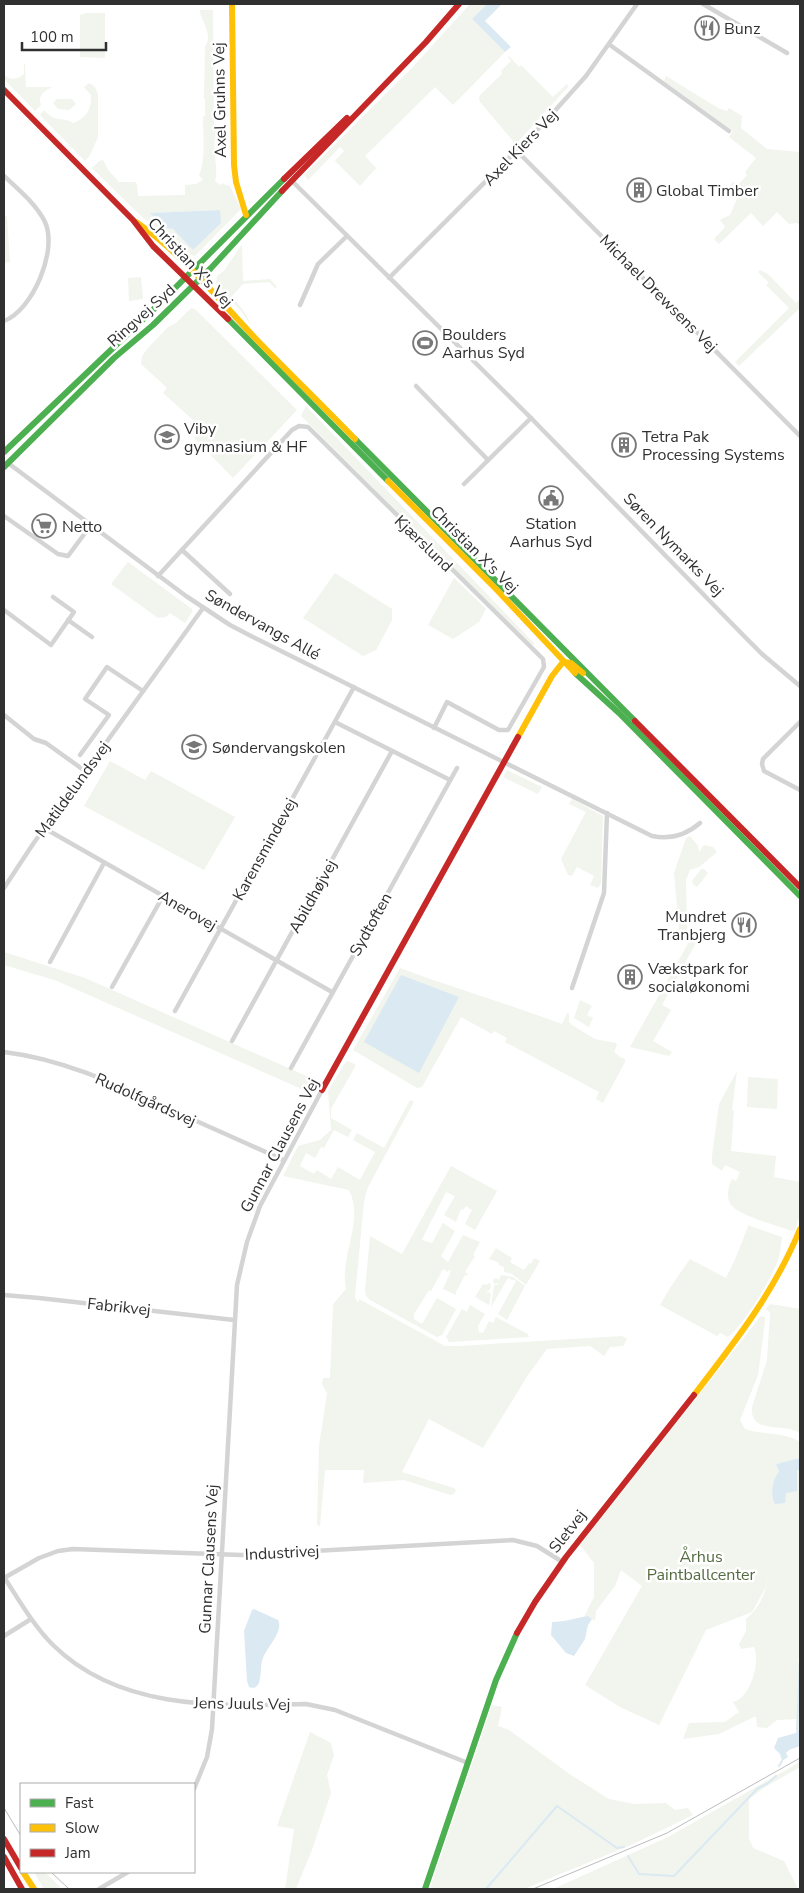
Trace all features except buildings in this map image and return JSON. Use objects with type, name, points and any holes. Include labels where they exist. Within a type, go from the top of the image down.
[{"type":"main road","name":"Axel Gruhns Vej","points":[[232,4],[234,165],[236,182],[246,215]]},
{"type":"main road","name":"Ringvej Syd","points":[[5,463],[114,358],[153,325],[201,279],[256,218],[426,42],[459,4]]},
{"type":"main road","name":"Christian X's Vej","points":[[4,90],[133,220],[153,246],[496,589],[563,662],[619,713],[800,896]]},
{"type":"main road","name":"Ringvej Syd","points":[[4,452],[91,371],[193,271],[286,175],[375,93]]},
{"type":"main road","name":"Søren Nymarks Vej","points":[[286,175],[292,181]]},
{"type":"main road","name":"Axel Gruhns Vej","points":[[241,196],[253,209]]},
{"type":"main road","points":[[232,245],[252,215],[253,209]]},
{"type":"main road","name":"Christian X's Vej","points":[[133,220],[159,238],[193,271],[255,338],[800,887]]},
{"type":"main road","points":[[562,647],[565,655],[563,662],[571,663],[623,708]]},
{"type":"main road","name":"Gunnar Clausens Vej","points":[[322,1090],[552,676],[563,662]]},
{"type":"main road","name":"Sletvej","points":[[425,1889],[507,1650],[537,1595],[561,1561],[727,1353],[760,1308],[783,1269],[800,1229]]},
{"type":"main road","points":[[4,1840],[20,1866]]},
{"type":"main road","points":[[4,1857],[22,1889]]},
{"type":"main road","points":[[24,1873],[34,1889]]},
{"type":"street","name":"Axel Kiers Vej","points":[[389,278],[517,151],[576,88],[610,45],[637,4]]},
{"type":"street","points":[[703,4],[787,53]]},
{"type":"street","points":[[610,45],[729,131]]},
{"type":"street","name":"Michael Drewsens Vej","points":[[517,151],[800,436]]},
{"type":"street","points":[[4,176],[40,213],[45,222],[48,241],[43,267],[31,297],[19,311],[4,321]]},
{"type":"street","name":"Søren Nymarks Vej","points":[[292,181],[531,418],[762,654],[800,686]]},
{"type":"street","points":[[300,305],[318,264],[347,236]]},
{"type":"street","points":[[416,386],[488,460]]},
{"type":"street","points":[[464,484],[531,418]]},
{"type":"street","name":"Kjærslund","points":[[158,576],[292,430],[299,426],[308,427],[543,658],[544,668],[508,730],[499,730],[447,702],[434,728]]},
{"type":"street","name":"Søndervangs Allé","points":[[5,463],[202,608],[251,636],[504,763]]},
{"type":"street","points":[[4,516],[63,556],[68,556],[90,525]]},
{"type":"street","points":[[182,550],[230,594]]},
{"type":"street","points":[[4,610],[51,645],[74,612],[53,597]]},
{"type":"street","name":"Matildelundsvej","points":[[4,888],[44,828],[202,608]]},
{"type":"street","points":[[68,620],[92,637]]},
{"type":"street","name":"Matildelundsvej","points":[[80,755],[108,715],[85,698],[107,667],[143,691]]},
{"type":"street","name":"Karensmindevej","points":[[176,1011],[354,687]]},
{"type":"street","points":[[4,715],[34,739],[46,743],[85,771]]},
{"type":"street","points":[[335,722],[450,780]]},
{"type":"street","points":[[800,722],[763,759],[762,764],[764,771],[800,790]]},
{"type":"street","name":"Abildhøjvej","points":[[232,1040],[392,751]]},
{"type":"street","points":[[504,763],[656,837],[669,838],[685,834],[700,823]]},
{"type":"street","name":"Sydtoften","points":[[291,1068],[457,768]]},
{"type":"street","points":[[572,988],[604,894],[607,814]]},
{"type":"street","name":"Anerovej","points":[[44,828],[332,992]]},
{"type":"street","points":[[50,962],[104,862]]},
{"type":"street","points":[[112,987],[162,896]]},
{"type":"street","name":"Rudolfgårdsvej","points":[[4,1052],[29,1055],[48,1060],[105,1079],[283,1160]]},
{"type":"street","name":"Gunnar Clausens Vej","points":[[195,1787],[207,1757],[212,1729],[237,1285],[247,1242],[260,1206],[322,1090]]},
{"type":"street","name":"Fabrikvej","points":[[4,1295],[234,1320]]},
{"type":"street","name":"Industrivej","points":[[4,1577],[39,1558],[58,1551],[73,1549],[222,1555],[512,1540],[537,1546],[561,1561]]},
{"type":"street","name":"Jens Juuls Vej","points":[[4,1577],[31,1619],[54,1645],[103,1680],[154,1698],[214,1704],[306,1704],[321,1706],[468,1763]]},
{"type":"street","points":[[4,1636],[31,1619]]},
{"type":"street","points":[[99,1889],[126,1873]]},
{"type":"green space","points":[[470,4],[487,4],[472,19],[505,52],[453,105],[435,87],[365,156],[376,168],[360,186],[335,161],[344,151],[340,147],[308,180],[304,175],[413,67]]},
{"type":"green space","points":[[200,10],[213,10],[214,126],[228,126],[221,129],[216,135],[214,142],[215,181],[220,185],[224,182],[223,184],[230,186],[241,209],[195,256],[191,255],[172,235],[159,230],[141,216],[92,168],[99,161],[103,160],[108,170],[119,182],[135,182],[137,184],[138,196],[185,195],[185,185],[196,184],[203,180],[199,175],[203,155],[205,47],[208,37]],"holes":[[[220,210],[194,250],[173,229],[167,228],[151,213]]]},
{"type":"green space","points":[[86,13],[105,13],[105,58],[80,57],[80,15]]},
{"type":"green space","points":[[509,56],[519,67],[521,65],[553,97],[567,84],[568,87],[514,146],[513,141],[480,102],[479,98],[502,74],[501,71],[511,61]]},
{"type":"green space","points":[[24,64],[26,87],[52,87],[42,94],[40,99],[41,105],[35,111],[4,79],[4,75],[12,79],[22,76],[24,74]]},
{"type":"green space","points":[[666,76],[720,109],[727,111],[729,108],[742,116],[741,128],[767,149],[800,152],[800,226],[797,223],[789,224],[777,212],[763,226],[751,213],[719,244],[714,239],[725,227],[720,220],[730,215],[737,199],[728,188],[733,182],[738,185],[747,175],[745,172],[756,158],[729,137],[733,131],[664,81]]},
{"type":"green space","points":[[89,83],[95,87],[98,94],[98,137],[90,155],[85,161],[40,115],[44,110],[52,117],[73,123],[78,121],[85,116],[90,104],[91,95],[84,87]]},
{"type":"green space","points":[[57,99],[72,99],[76,104],[69,110],[58,109],[53,103]]},
{"type":"green space","points":[[4,216],[7,216],[10,262],[4,263]]},
{"type":"green space","points":[[242,244],[243,281],[270,279],[277,287],[275,288],[269,282],[243,284],[232,296],[245,313],[252,327],[241,311],[216,283],[217,276],[224,271]]},
{"type":"green space","points":[[760,270],[768,274],[796,303],[800,299],[800,308],[739,366],[735,362],[789,308],[766,285],[769,283],[758,272]]},
{"type":"green space","points":[[141,277],[143,299],[129,301],[128,278]]},
{"type":"green space","points":[[191,308],[195,309],[297,410],[233,478],[194,438],[202,428],[163,393],[167,388],[141,364],[142,356],[148,348],[168,327],[176,323]]},
{"type":"green space","points":[[306,406],[534,643],[533,646],[301,416]]},
{"type":"green space","points":[[128,562],[192,609],[185,623],[170,613],[166,617],[158,618],[111,584]]},
{"type":"green space","points":[[335,573],[392,609],[392,620],[376,650],[363,656],[303,618]]},
{"type":"green space","points":[[454,578],[486,609],[479,622],[453,639],[428,625]]},
{"type":"green space","points":[[110,761],[145,780],[151,771],[235,817],[204,870],[84,806]]},
{"type":"green space","points":[[507,770],[542,787],[538,794],[503,777]]},
{"type":"green space","points":[[572,799],[603,816],[601,884],[598,888],[590,885],[594,876],[577,867],[572,876],[568,875],[561,859],[586,812],[569,804]]},
{"type":"green space","points":[[690,836],[698,846],[699,852],[704,845],[713,847],[717,852],[699,867],[690,870],[686,880],[687,930],[680,942],[674,873],[686,838]]},
{"type":"green space","points":[[701,869],[708,873],[697,887],[692,881]]},
{"type":"green space","points":[[695,939],[697,941],[662,1005],[671,1010],[653,1041],[672,1052],[669,1056],[630,1047],[689,942]]},
{"type":"green space","points":[[4,952],[85,978],[320,1082],[313,1094],[57,981],[4,965]]},
{"type":"green space","points":[[400,968],[562,1024],[567,1013],[569,1014],[569,1022],[572,1025],[595,1039],[616,1043],[614,1052],[625,1059],[625,1062],[603,1103],[596,1099],[599,1092],[505,1042],[507,1038],[494,1031],[492,1034],[461,1017],[422,1087],[417,1088],[353,1050]]},
{"type":"green space","points":[[580,1000],[592,1006],[587,1015],[593,1018],[589,1027],[574,1018]]},
{"type":"green space","points":[[348,1061],[356,1065],[331,1109],[331,1118],[352,1130],[348,1137],[334,1130],[324,1148],[321,1147],[315,1158],[306,1153],[300,1166],[314,1174],[317,1170],[331,1179],[338,1167],[360,1180],[375,1152],[353,1140],[357,1133],[384,1148],[410,1100],[414,1102],[368,1187],[364,1201],[355,1297],[358,1303],[359,1299],[445,1346],[622,1336],[627,1339],[623,1346],[610,1347],[604,1356],[590,1346],[547,1349],[528,1375],[483,1448],[429,1419],[402,1472],[454,1488],[456,1490],[454,1494],[450,1495],[404,1480],[363,1483],[364,1470],[325,1470],[320,1526],[317,1525],[319,1446],[327,1393],[322,1384],[323,1378],[330,1378],[333,1304],[346,1289],[346,1264],[353,1226],[353,1202],[349,1190],[283,1176],[298,1146],[320,1140],[331,1130],[328,1091],[344,1064]]},
{"type":"green space","points":[[737,1071],[732,1110],[734,1111],[731,1151],[776,1156],[774,1177],[800,1182],[800,1215],[795,1230],[792,1231],[760,1220],[736,1209],[729,1202],[728,1192],[732,1179],[736,1181],[740,1172],[725,1165],[722,1171],[712,1164],[719,1104]]},
{"type":"green space","points":[[748,1077],[778,1079],[777,1109],[747,1107]]},
{"type":"green space","points":[[451,1166],[497,1191],[475,1230],[465,1224],[472,1210],[466,1206],[463,1210],[461,1209],[456,1222],[444,1215],[455,1196],[446,1192],[424,1235],[422,1240],[432,1243],[443,1223],[455,1231],[441,1256],[448,1262],[463,1235],[480,1242],[473,1255],[475,1256],[465,1272],[468,1274],[467,1276],[465,1275],[456,1295],[443,1289],[451,1271],[449,1270],[448,1272],[443,1269],[431,1291],[429,1290],[414,1314],[414,1319],[422,1324],[437,1298],[456,1309],[442,1335],[437,1337],[370,1300],[366,1296],[365,1291],[370,1236],[402,1254]]},
{"type":"green space","points":[[749,1224],[782,1237],[780,1250],[777,1263],[762,1292],[741,1323],[728,1337],[720,1333],[717,1336],[660,1305],[690,1259],[726,1278]]},
{"type":"green space","points":[[496,1248],[512,1258],[510,1262],[524,1270],[529,1263],[531,1264],[534,1258],[540,1261],[526,1285],[512,1274],[504,1272],[504,1267],[499,1265],[498,1262],[489,1259]]},
{"type":"green space","points":[[501,1275],[513,1277],[525,1286],[507,1320],[498,1314],[516,1281],[508,1278],[491,1307],[494,1285],[499,1283],[494,1284],[493,1280],[496,1278],[499,1280]]},
{"type":"green space","points":[[489,1283],[491,1288],[485,1294],[489,1292],[491,1294],[489,1305],[475,1297],[483,1284]]},
{"type":"green space","points":[[770,1304],[800,1309],[800,1433],[785,1428],[762,1425],[753,1416],[752,1407],[767,1360],[770,1313],[766,1309]]},
{"type":"green space","points":[[470,1305],[485,1314],[478,1326],[479,1332],[483,1333],[489,1321],[493,1323],[496,1317],[528,1334],[529,1337],[449,1342],[446,1337],[462,1309],[467,1312]]},
{"type":"green space","name":"Århus Paintballcenter","points":[[761,1316],[765,1317],[765,1321],[758,1375],[740,1420],[745,1429],[780,1435],[800,1442],[800,1458],[776,1464],[786,1493],[797,1470],[800,1470],[800,1653],[798,1660],[800,1662],[800,1730],[797,1729],[797,1719],[777,1720],[767,1728],[757,1727],[756,1716],[719,1734],[683,1739],[689,1723],[725,1722],[739,1712],[733,1702],[739,1699],[749,1687],[755,1670],[756,1654],[754,1647],[741,1649],[739,1644],[746,1631],[746,1619],[755,1609],[763,1597],[766,1586],[752,1612],[706,1630],[659,1725],[620,1707],[585,1685],[642,1586],[621,1570],[615,1586],[596,1611],[595,1621],[588,1616],[584,1617],[594,1597],[594,1563],[580,1545]]},
{"type":"green space","points":[[492,1705],[502,1707],[498,1726],[509,1730],[571,1775],[609,1799],[634,1804],[666,1803],[675,1810],[688,1808],[693,1815],[631,1845],[524,1889],[431,1889]]},
{"type":"green space","points":[[310,1732],[331,1743],[334,1755],[327,1775],[331,1793],[313,1847],[296,1889],[285,1889],[294,1829],[277,1826]]},
{"type":"green space","points":[[800,1762],[800,1767],[765,1787],[749,1799],[749,1838],[753,1848],[784,1861],[798,1889],[553,1889],[668,1837]]},
{"type":"green space","points":[[35,1873],[46,1873],[60,1887],[60,1889],[44,1889]]},
{"type":"shaded area","points":[[487,4],[502,4],[485,21],[511,47],[505,52],[472,19]]},
{"type":"shaded area","points":[[220,210],[221,223],[193,250],[173,229],[167,228],[150,213]]},
{"type":"shaded area","points":[[401,975],[459,997],[419,1073],[364,1042]]},
{"type":"shaded area","points":[[800,1458],[800,1470],[797,1470],[797,1491],[786,1493],[785,1503],[775,1504],[772,1488],[779,1472],[776,1464]]},
{"type":"shaded area","points":[[254,1609],[278,1620],[279,1629],[263,1658],[259,1683],[254,1688],[249,1687],[247,1681],[244,1631]]},
{"type":"shaded area","points":[[588,1616],[592,1619],[588,1625],[585,1639],[574,1656],[566,1653],[551,1635],[552,1622]]},
{"type":"shaded area","points":[[797,1729],[800,1730],[800,1746],[789,1750],[786,1753],[788,1757],[782,1761],[780,1754],[774,1748],[778,1738],[796,1733]]},
{"type":"waterway","points":[[797,1729],[800,1662]]},
{"type":"waterway","points":[[779,1766],[782,1761]]},
{"type":"waterway","points":[[628,1856],[639,1874],[674,1876],[757,1789],[776,1776]]},
{"type":"waterway","points":[[486,1889],[557,1806],[617,1848],[624,1847]]},
{"type":"tram line","points":[[533,1889],[667,1833],[800,1758]]},
{"type":"tram line","points":[[4,1808],[20,1834]]},
{"type":"tram line","points":[[52,1873],[69,1889]]},
{"type":"traffic: fast","points":[[4,452],[158,305],[284,179]]},
{"type":"traffic: fast","points":[[4,467],[114,358],[153,325],[211,268],[282,191]]},
{"type":"traffic: fast","points":[[228,319],[388,481]]},
{"type":"traffic: fast","points":[[355,439],[635,721]]},
{"type":"traffic: fast","points":[[575,673],[619,713],[800,896]]},
{"type":"traffic: fast","points":[[425,1889],[496,1680],[517,1633]]},
{"type":"traffic: slow","points":[[232,4],[234,165],[236,182],[246,215]]},
{"type":"traffic: slow","points":[[136,222],[184,262],[256,339],[355,439]]},
{"type":"traffic: slow","points":[[388,481],[496,589],[575,673]]},
{"type":"traffic: slow","points":[[563,662],[571,663],[583,673]]},
{"type":"traffic: slow","points":[[518,737],[552,676],[563,662]]},
{"type":"traffic: slow","points":[[694,1395],[739,1336],[766,1295],[779,1274],[800,1229]]},
{"type":"traffic: slow","points":[[24,1873],[34,1889]]},
{"type":"traffic: jam","points":[[282,191],[426,42],[459,4]]},
{"type":"traffic: jam","points":[[4,90],[133,220],[153,246],[228,319]]},
{"type":"traffic: jam","points":[[284,179],[347,118]]},
{"type":"traffic: jam","points":[[635,721],[800,887]]},
{"type":"traffic: jam","points":[[322,1090],[518,737]]},
{"type":"traffic: jam","points":[[517,1633],[535,1602],[566,1557],[694,1395]]},
{"type":"traffic: jam","points":[[4,1839],[20,1866]]},
{"type":"traffic: jam","points":[[4,1857],[22,1889]]},
{"type":"place","name":"Bunz","points":[[707,28]]},
{"type":"place","name":"Global Timber","points":[[639,190]]},
{"type":"place","name":"Boulders Aarhus Syd","points":[[425,343]]},
{"type":"place","name":"Viby gymnasium & HF","points":[[167,437]]},
{"type":"place","name":"Tetra Pak Processing Systems","points":[[624,445]]},
{"type":"place","name":"Station Aarhus Syd","points":[[551,498]]},
{"type":"place","name":"Netto","points":[[44,526]]},
{"type":"place","name":"Søndervangskolen","points":[[194,747]]},
{"type":"place","name":"Mundret Tranbjerg","points":[[744,925]]},
{"type":"place","name":"Vækstpark for socialøkonomi","points":[[630,977]]}]
